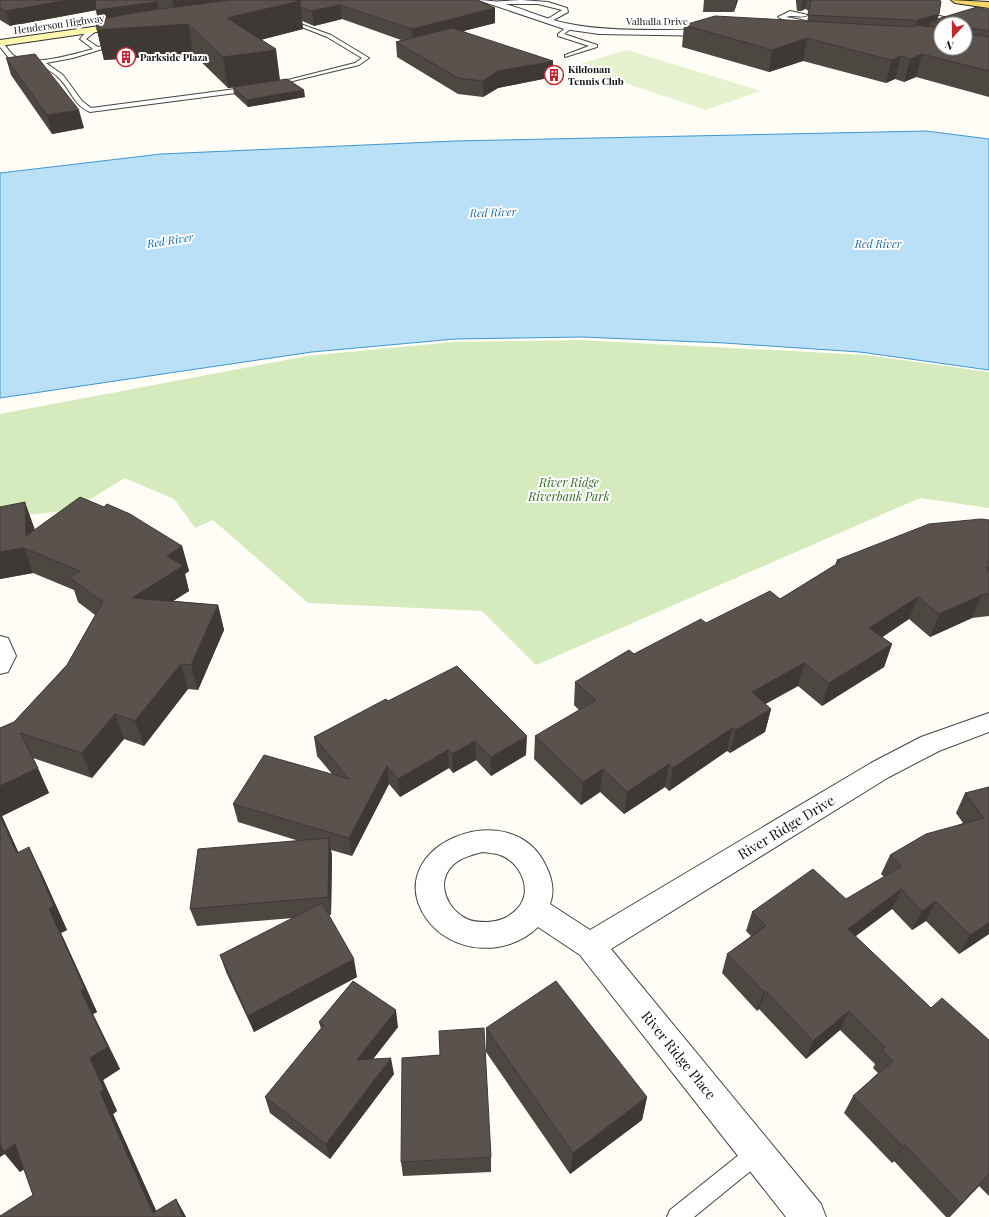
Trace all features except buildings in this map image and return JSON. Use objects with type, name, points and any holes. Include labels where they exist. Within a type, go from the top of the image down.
[{"type":"main road","points":[[954,0],[989,5]]},
{"type":"main road","name":"Henderson Highway","points":[[0,36],[135,21],[94,30],[0,43]]},
{"type":"street","name":"Valhalla Drive","points":[[486,1],[548,21],[570,27],[599,32],[727,34]]},
{"type":"street","points":[[0,644],[4,656],[0,666]]},
{"type":"street","name":"River Ridge Drive","points":[[590,946],[880,770],[930,744],[989,722]]},
{"type":"street","name":"River Ridge Place","points":[[534,910],[590,946],[758,1152],[808,1217]]},
{"type":"lane","points":[[486,1],[537,1],[558,4],[565,9],[565,12],[562,15],[548,21]]},
{"type":"lane","points":[[914,12],[933,17]]},
{"type":"lane","points":[[266,86],[356,64],[366,58],[329,36],[280,17]]},
{"type":"lane","points":[[567,56],[595,46],[560,35],[570,27]]},
{"type":"lane","points":[[94,30],[83,39],[96,48]]},
{"type":"lane","points":[[0,43],[8,58],[40,62],[84,54],[96,48],[123,42]]},
{"type":"lane","points":[[40,62],[62,76],[80,102],[90,110],[259,87]]},
{"type":"lane","points":[[677,1217],[758,1152]]},
{"type":"green space","points":[[627,50],[761,91],[706,110],[573,66]]},
{"type":"green space","name":"River Ridge Riverbank Park","points":[[579,340],[866,355],[989,372],[989,508],[920,498],[536,665],[482,611],[308,603],[213,520],[195,528],[174,499],[125,478],[72,510],[0,518],[0,414],[307,356],[453,342]]},
{"type":"water","name":"Red River","points":[[926,131],[989,139],[989,370],[860,352],[724,343],[582,337],[455,339],[312,352],[0,398],[0,173],[161,154],[455,141]]},
{"type":"place","name":"Parkside Plaza","points":[[126,57]]},
{"type":"place","name":"Kildonan Tennis Club","points":[[554,75]]}]
